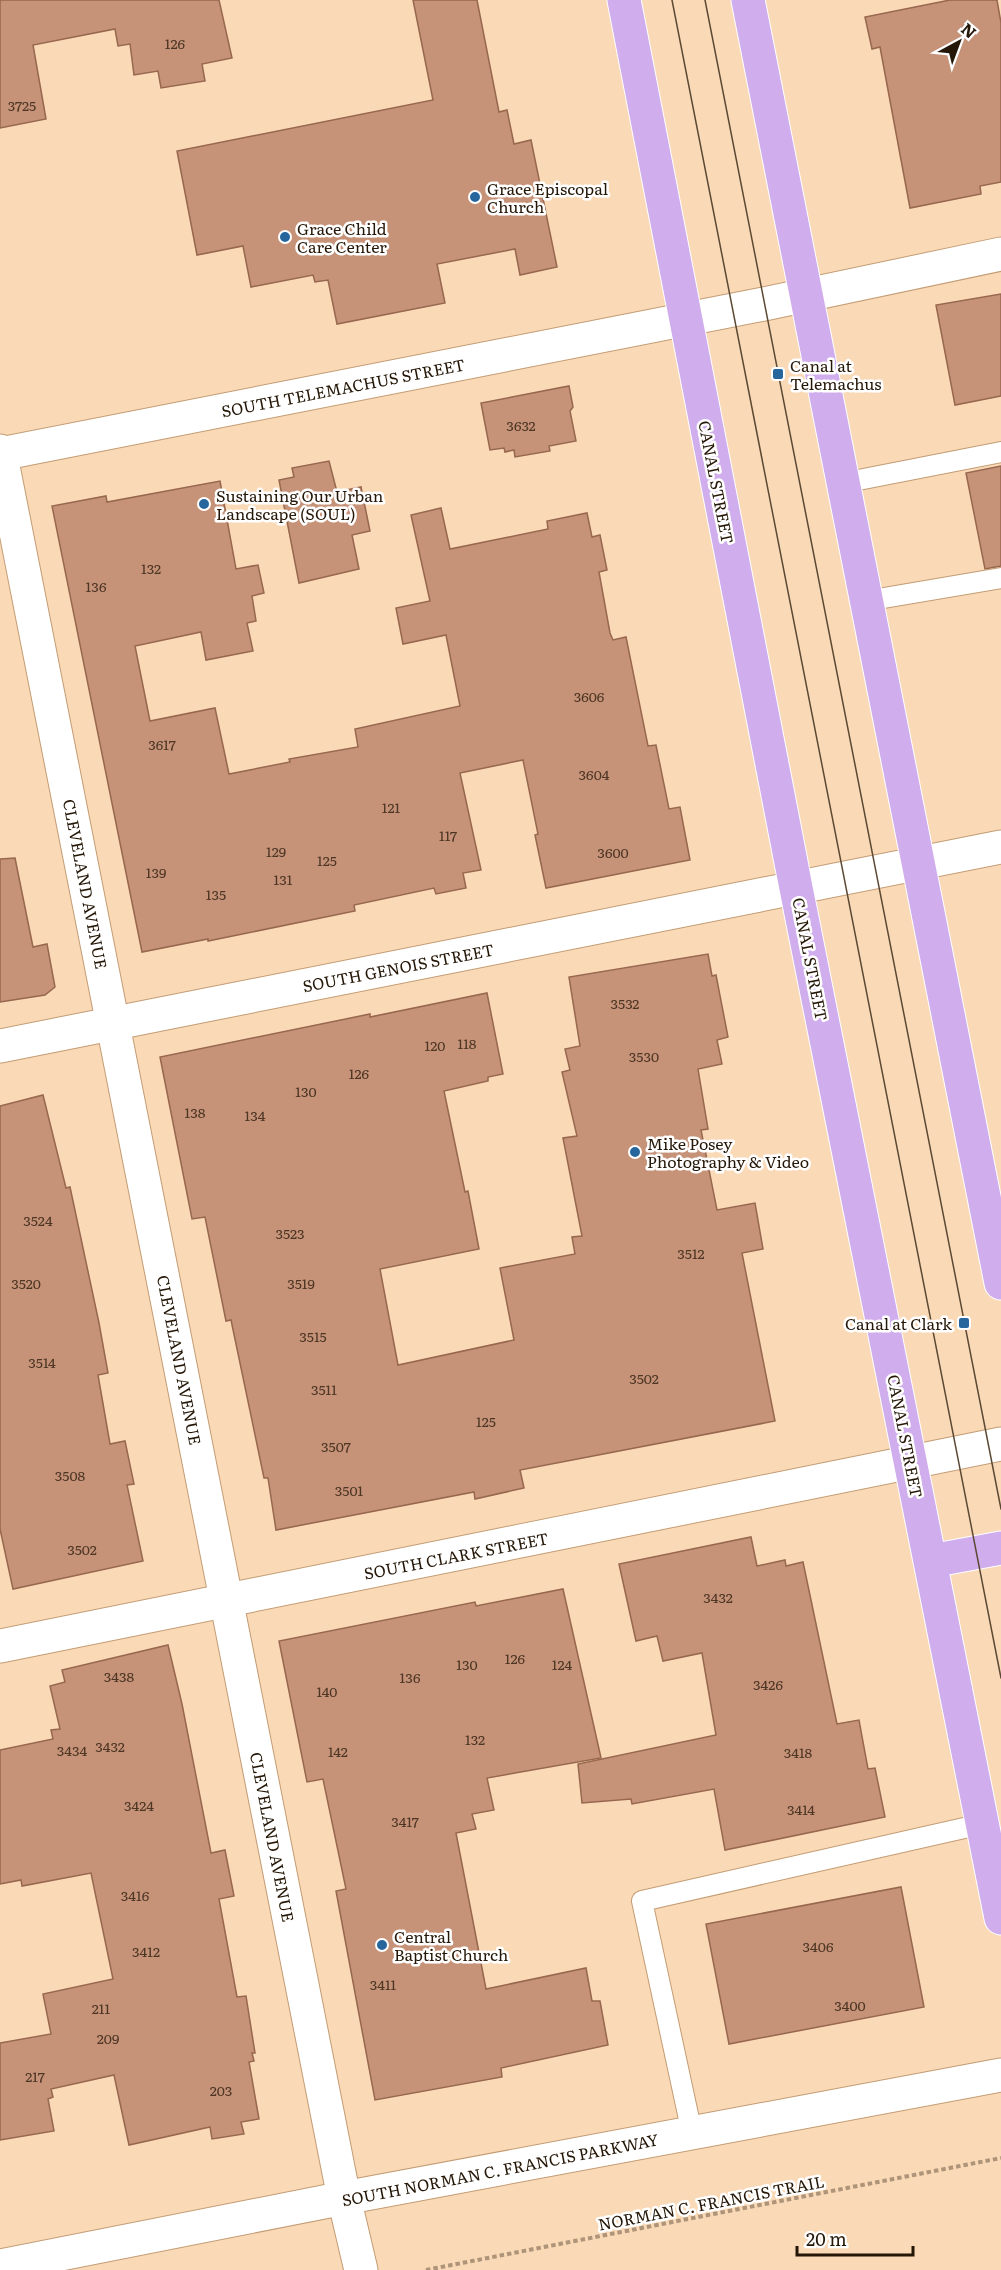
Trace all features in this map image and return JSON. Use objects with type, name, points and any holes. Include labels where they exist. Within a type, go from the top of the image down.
[{"type":"main road","name":"CANAL STREET","points":[[624,0],[796,888],[1001,1918]]},
{"type":"main road","points":[[748,0],[1001,1283]]},
{"type":"main road","points":[[931,1561],[1001,1548]]},
{"type":"street","name":"SOUTH TELEMACHUS STREET","points":[[0,453],[806,295],[1001,254]]},
{"type":"street","name":"CLEVELAND AVENUE","points":[[0,453],[344,2198],[361,2270]]},
{"type":"street","name":"SOUTH GENOIS STREET","points":[[0,1046],[1001,847]]},
{"type":"street","name":"SOUTH CLARK STREET","points":[[0,1646],[1001,1444]]},
{"type":"street","name":"SOUTH NORMAN C. FRANCIS PARKWAY","points":[[0,2266],[344,2198],[1001,2075]]},
{"type":"lane","points":[[843,483],[1001,452]]},
{"type":"lane","points":[[866,601],[1001,578]]},
{"type":"lane","points":[[692,2133],[642,1901],[982,1824]]},
{"type":"path","name":"NORMAN C. FRANCIS TRAIL","points":[[426,2270],[1001,2158]]},
{"type":"building","points":[[0,0],[219,0],[232,58],[202,64],[205,81],[161,88],[158,71],[134,75],[130,44],[118,46],[115,29],[33,45],[46,119],[0,128]]},
{"type":"building","points":[[413,0],[477,0],[499,112],[507,110],[514,144],[531,140],[557,267],[520,275],[515,249],[437,264],[445,303],[337,324],[328,280],[315,282],[313,275],[251,287],[243,246],[197,255],[177,151],[433,100]]},
{"type":"building","points":[[950,0],[997,0],[1001,23],[1001,182],[980,186],[981,194],[910,208],[880,47],[872,49],[865,17]]},
{"type":"building","points":[[1001,294],[1001,396],[955,405],[936,305]]},
{"type":"building","points":[[569,386],[573,407],[570,411],[576,441],[549,446],[550,451],[515,457],[514,450],[505,452],[504,448],[490,450],[481,403]]},
{"type":"building","points":[[329,461],[337,492],[361,487],[370,531],[352,535],[359,569],[299,583],[279,480],[294,477],[292,468]]},
{"type":"building","points":[[1001,466],[1001,566],[985,569],[966,473]]},
{"type":"building","points":[[220,481],[236,569],[258,565],[264,593],[252,596],[256,621],[247,623],[253,651],[206,660],[201,632],[135,646],[150,721],[215,708],[229,774],[290,762],[289,759],[358,747],[355,729],[460,706],[446,635],[403,644],[396,608],[430,601],[411,515],[441,508],[450,549],[548,529],[547,521],[587,513],[592,537],[600,535],[607,570],[599,572],[610,633],[613,640],[626,637],[648,746],[656,745],[669,809],[680,807],[690,860],[546,888],[523,760],[460,773],[481,870],[463,873],[466,888],[436,894],[434,888],[354,905],[355,911],[142,952],[52,506],[106,496],[107,502]]},
{"type":"building","points":[[15,858],[33,947],[47,944],[55,987],[45,995],[0,1002],[0,859]]},
{"type":"building","points":[[708,954],[712,976],[716,975],[728,1037],[717,1040],[722,1064],[698,1069],[708,1129],[701,1130],[717,1210],[755,1203],[763,1249],[742,1253],[775,1421],[520,1470],[524,1488],[475,1499],[474,1492],[276,1530],[268,1478],[264,1478],[231,1320],[226,1321],[205,1217],[192,1219],[160,1057],[370,1014],[370,1017],[487,993],[503,1074],[488,1077],[488,1081],[444,1091],[465,1192],[468,1191],[479,1249],[380,1269],[398,1365],[514,1340],[500,1268],[575,1254],[572,1237],[582,1236],[563,1138],[577,1136],[562,1072],[570,1070],[565,1049],[580,1046],[569,977]]},
{"type":"building","points":[[43,1095],[66,1188],[70,1187],[99,1323],[108,1373],[98,1375],[110,1444],[125,1441],[134,1484],[127,1485],[143,1561],[13,1589],[0,1529],[0,1106]]},
{"type":"building","points":[[751,1537],[757,1566],[785,1560],[786,1566],[803,1562],[837,1724],[859,1720],[868,1769],[875,1768],[885,1817],[725,1850],[714,1789],[632,1804],[631,1799],[582,1803],[578,1764],[716,1735],[702,1653],[663,1661],[657,1636],[636,1641],[619,1564]]},
{"type":"building","points":[[563,1589],[601,1758],[487,1778],[494,1810],[472,1814],[476,1829],[456,1833],[486,1989],[586,1968],[592,2001],[600,2001],[608,2045],[501,2068],[502,2077],[375,2100],[336,1891],[346,1889],[323,1779],[307,1782],[279,1641],[475,1602],[476,1606]]},
{"type":"building","points":[[168,1645],[211,1853],[225,1850],[234,1896],[219,1899],[237,1997],[246,1996],[255,2053],[252,2053],[254,2061],[249,2062],[259,2119],[241,2122],[244,2134],[212,2139],[210,2127],[129,2145],[114,2075],[51,2089],[53,2097],[48,2099],[54,2131],[0,2140],[0,2043],[51,2034],[43,1994],[113,1979],[91,1873],[22,1886],[21,1880],[0,1884],[0,1750],[53,1739],[51,1730],[60,1729],[50,1686],[65,1682],[62,1670]]},
{"type":"building","points":[[901,1887],[924,2007],[729,2044],[706,1924]]},
{"type":"tram line","points":[[672,0],[1001,1678]]},
{"type":"tram line","points":[[705,0],[1001,1509]]},
{"type":"place","name":"Grace Episcopal Church","points":[[475,197]]},
{"type":"place","name":"Grace Child Care Center","points":[[285,237]]},
{"type":"place","name":"Canal at Telemachus","points":[[778,374]]},
{"type":"place","name":"Sustaining Our Urban Landscape (SOUL)","points":[[204,504]]},
{"type":"place","name":"Mike Posey Photography & Video","points":[[635,1152]]},
{"type":"place","name":"Canal at Clark","points":[[964,1323]]},
{"type":"place","name":"Central Baptist Church","points":[[382,1945]]}]
